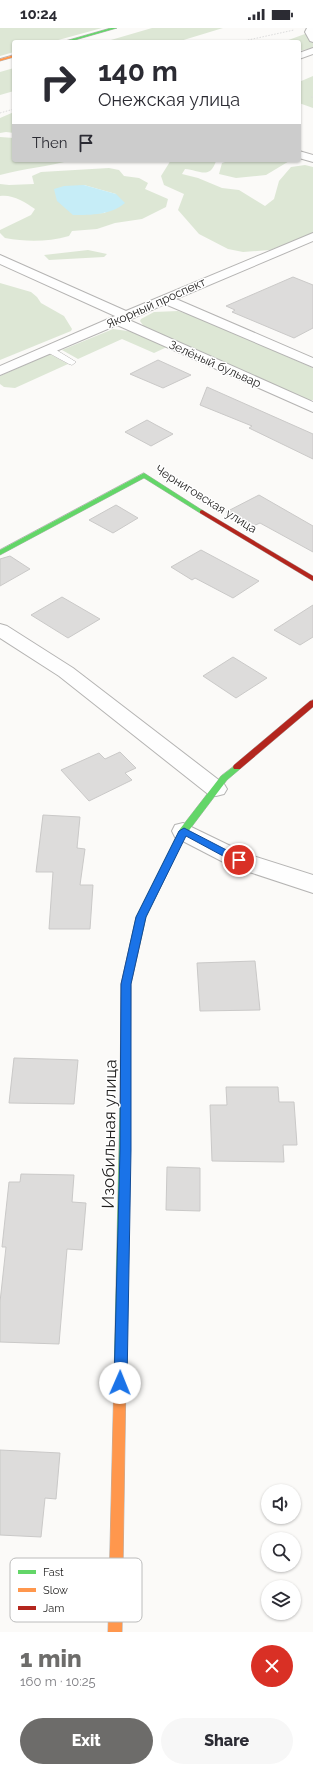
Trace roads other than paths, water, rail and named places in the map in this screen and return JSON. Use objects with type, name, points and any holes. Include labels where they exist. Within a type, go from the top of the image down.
[{"type":"street","points":[[71,40],[115,28]]},
{"type":"street","points":[[311,28],[309,32],[313,39]]},
{"type":"street","points":[[301,55],[313,51]]},
{"type":"street","points":[[0,60],[12,57]]},
{"type":"street","points":[[301,155],[313,158]]},
{"type":"street","name":"Якорный проспект","points":[[0,371],[165,299],[313,237]]},
{"type":"street","name":"Зелёный бульвар","points":[[0,259],[313,408]]},
{"type":"street","points":[[165,299],[313,363]]},
{"type":"street","name":"Черниговская улица","points":[[0,553],[144,475],[214,520],[313,579]]},
{"type":"street","points":[[0,630],[66,672],[216,789]]},
{"type":"street","name":"Изобильная улица","points":[[117,1558],[125,1150],[126,984],[141,917],[184,831],[224,778],[313,704]]},
{"type":"street","points":[[184,831],[239,860],[313,884]]},
{"type":"street","name":"Изобильная улица","points":[[115,1622],[115,1632]]},
{"type":"lane","points":[[50,350],[72,362]]},
{"type":"water","points":[[84,185],[116,194],[125,203],[114,210],[107,212],[73,215],[57,201],[54,189],[64,186]]}]
